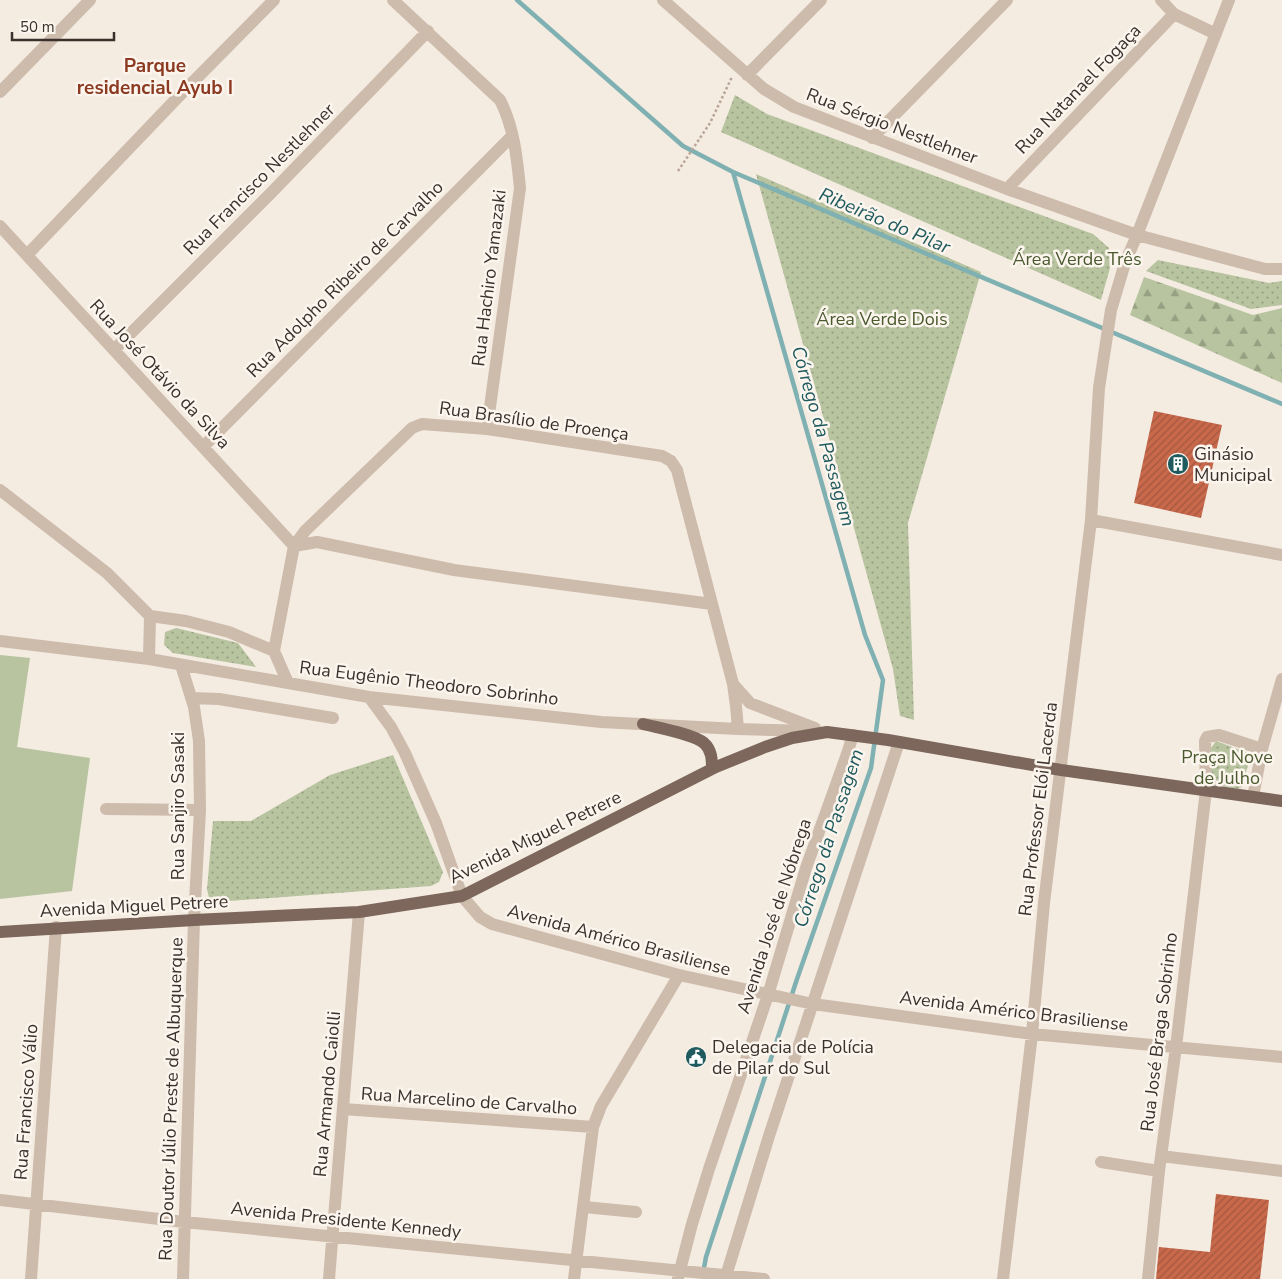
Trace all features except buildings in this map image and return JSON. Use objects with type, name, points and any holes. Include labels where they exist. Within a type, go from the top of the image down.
[{"type":"main road","points":[[643,724],[694,738],[704,744],[712,758],[712,769]]},
{"type":"main road","name":"Avenida Miguel Petrere","points":[[0,932],[359,912],[462,896],[712,769],[792,738],[827,732],[894,741],[1061,770],[1282,801]]},
{"type":"street","points":[[0,92],[90,0]]},
{"type":"street","points":[[27,255],[180,94],[274,0]]},
{"type":"street","name":"Rua Hachiro Yamazaki","points":[[393,0],[500,100],[508,115],[520,188],[487,429]]},
{"type":"street","name":"Rua Sérgio Nestlehner","points":[[662,0],[747,75],[781,101],[872,138],[1137,236],[1265,269],[1282,269]]},
{"type":"street","points":[[747,75],[821,0]]},
{"type":"street","points":[[872,138],[1007,0]]},
{"type":"street","points":[[1161,0],[1174,14],[1216,34]]},
{"type":"street","points":[[1137,236],[1229,0]]},
{"type":"street","name":"Rua Natanael Fogaça","points":[[1007,189],[1174,14]]},
{"type":"street","name":"Rua Francisco Nestlehner","points":[[114,350],[270,194],[428,31]]},
{"type":"street","name":"Rua Adolpho Ribeiro de Carvalho","points":[[203,447],[512,136]]},
{"type":"street","name":"Rua José Otávio da Silva","points":[[0,226],[294,546]]},
{"type":"street","name":"Rua Professor Elói Lacerda","points":[[1003,1279],[1032,1034],[1044,903],[1091,520],[1099,388],[1111,310],[1125,263],[1137,236]]},
{"type":"street","name":"Rua Brasílio de Proença","points":[[274,651],[294,546],[305,531],[412,428],[422,424],[487,429],[662,456],[671,461],[677,470],[712,604]]},
{"type":"street","points":[[0,490],[107,573],[150,616],[186,621],[229,632],[274,651],[288,683]]},
{"type":"street","points":[[1091,520],[1282,555]]},
{"type":"street","points":[[294,546],[317,542],[454,570],[712,604],[732,684],[738,729]]},
{"type":"street","points":[[149,659],[150,616]]},
{"type":"street","name":"Rua Eugênio Theodoro Sobrinho","points":[[0,640],[149,659],[369,697],[601,722],[827,732]]},
{"type":"street","name":"Rua Sanjiro Sasaki","points":[[182,665],[192,698],[199,740],[200,810],[194,920]]},
{"type":"street","points":[[1253,797],[1262,749],[1282,679]]},
{"type":"street","points":[[732,684],[750,703],[827,732]]},
{"type":"street","points":[[369,697],[391,727],[406,753],[436,823],[462,896]]},
{"type":"street","points":[[192,698],[219,699],[333,718]]},
{"type":"street","points":[[1206,790],[1205,742],[1207,737],[1219,735],[1262,749]]},
{"type":"street","name":"Avenida José de Nóbrega","points":[[683,1274],[692,1224],[709,1169],[773,996],[806,868],[848,754],[857,736]]},
{"type":"street","points":[[722,1276],[769,1136],[807,1003],[894,741]]},
{"type":"street","name":"Rua José Braga Sobrinho","points":[[1148,1279],[1158,1171],[1176,1047],[1206,790]]},
{"type":"street","points":[[106,809],[200,810]]},
{"type":"street","name":"Avenida Américo Brasiliense","points":[[462,896],[480,916],[492,924],[679,975],[807,1003],[1032,1034],[1282,1057]]},
{"type":"street","name":"Rua Armando Caiolli","points":[[329,1279],[359,912]]},
{"type":"street","name":"Rua Doutor Júlio Preste de Albuquerque","points":[[183,1279],[194,920]]},
{"type":"street","name":"Rua Francisco Válio","points":[[31,1279],[56,928]]},
{"type":"street","points":[[574,1279],[593,1127],[601,1106],[679,975]]},
{"type":"street","name":"Rua Marcelino de Carvalho","points":[[343,1109],[593,1127]]},
{"type":"street","points":[[1161,1156],[1282,1171]]},
{"type":"street","points":[[1101,1162],[1158,1171]]},
{"type":"street","name":"Avenida Presidente Kennedy","points":[[0,1200],[184,1222],[577,1260],[683,1274],[764,1279]]},
{"type":"street","points":[[584,1207],[636,1212]]},
{"type":"path","points":[[678,171],[710,123],[737,66]]},
{"type":"green space","name":"Área Verde Três","points":[[735,95],[767,114],[1093,234],[1109,248],[1110,268],[1101,300],[721,132]]},
{"type":"green space","name":"Área Verde Dois","points":[[756,174],[981,272],[908,523],[914,720],[900,716],[893,669]]},
{"type":"green space","points":[[1158,260],[1269,283],[1282,281],[1282,305],[1251,309],[1146,271]]},
{"type":"green space","points":[[1144,277],[1253,315],[1282,308],[1282,383],[1130,315]]},
{"type":"green space","points":[[176,628],[238,643],[256,667],[173,653],[164,645],[165,632]]},
{"type":"green space","points":[[0,655],[30,658],[17,747],[90,758],[72,891],[0,899]]},
{"type":"green space","name":"Praça Nove de Julho","points":[[1216,741],[1251,754],[1242,787],[1237,789],[1206,783],[1211,748]]},
{"type":"green space","points":[[393,755],[443,872],[439,882],[431,886],[216,902],[209,898],[207,889],[213,821],[251,821],[330,775]]},
{"type":"waterway","name":"Ribeirão do Pilar","points":[[517,0],[683,146],[733,172],[1282,404]]},
{"type":"waterway","name":"Córrego da Passagem","points":[[703,1273],[706,1257],[797,979],[871,768],[883,680],[865,635],[733,172]]},
{"type":"place","name":"Ginásio Municipal","points":[[1178,464]]},
{"type":"place","name":"Delegacia de Polícia de Pilar do Sul","points":[[696,1057]]},
{"type":"district","name":"Parque residencial Ayub I","points":[[155,76]]}]
